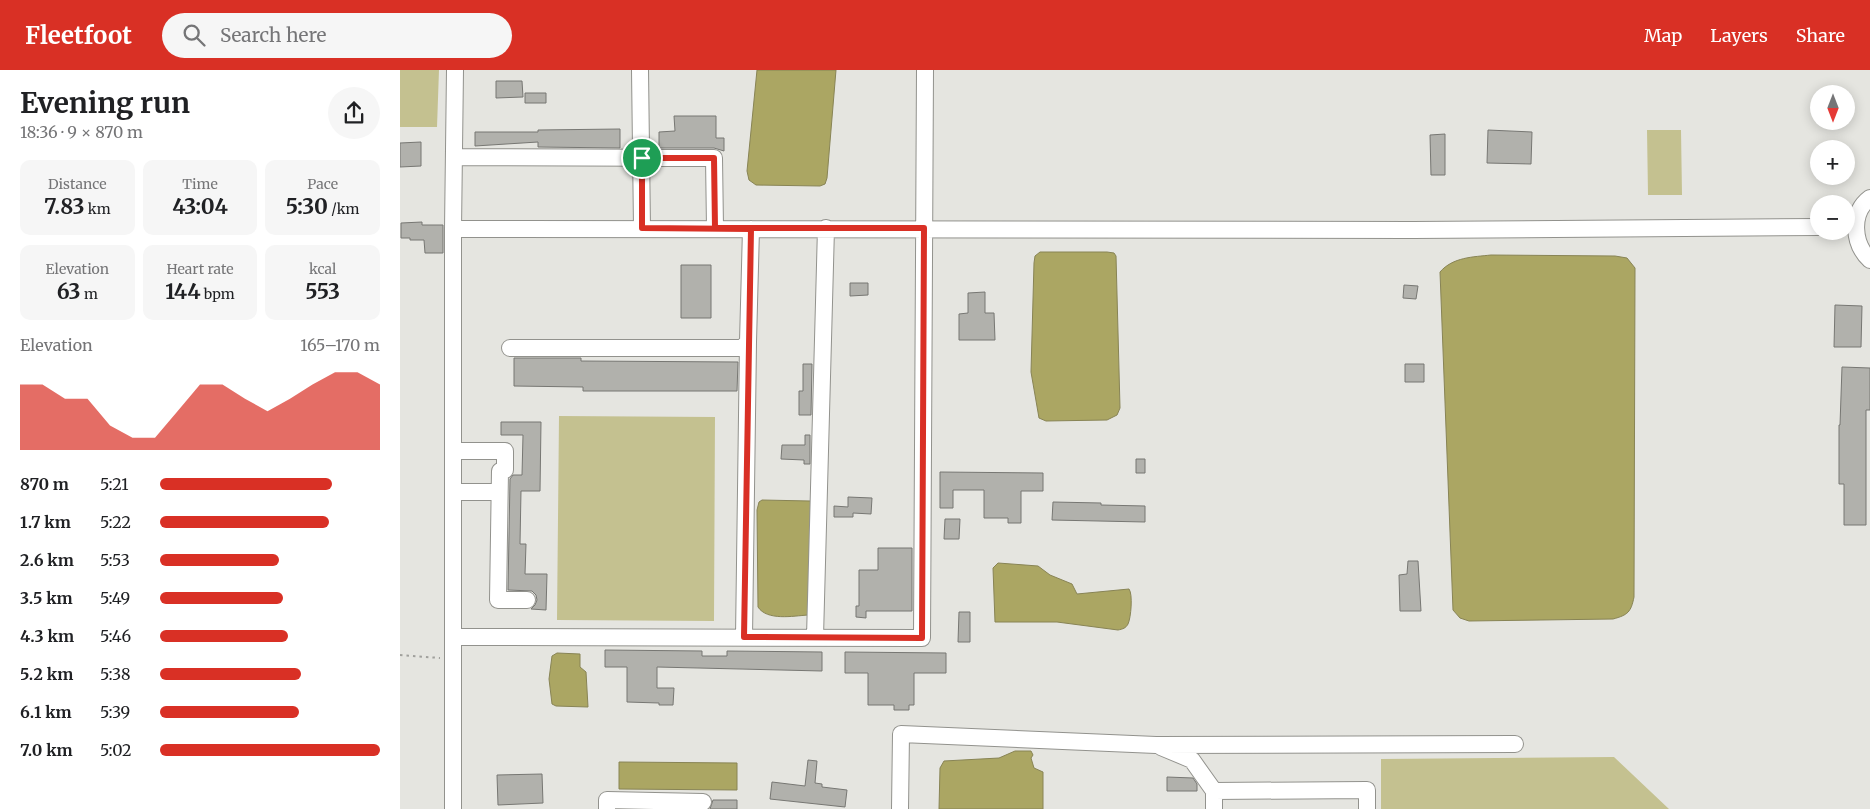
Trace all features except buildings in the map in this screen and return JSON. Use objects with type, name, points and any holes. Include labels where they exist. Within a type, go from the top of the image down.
[{"type":"street","points":[[453,809],[453,229],[456,70]]},
{"type":"street","points":[[640,70],[642,228]]},
{"type":"street","points":[[453,637],[922,638],[925,70]]},
{"type":"street","points":[[454,157],[714,158],[715,228]]},
{"type":"street","points":[[1855,219],[1870,198]]},
{"type":"street","points":[[453,229],[1413,230],[1810,227]]},
{"type":"street","points":[[815,637],[826,228]]},
{"type":"street","points":[[744,637],[751,229]]},
{"type":"street","points":[[1855,237],[1870,260]]},
{"type":"street","points":[[510,348],[738,349],[748,342]]},
{"type":"street","points":[[453,451],[504,451],[505,470],[500,471],[499,492],[498,600],[527,600]]},
{"type":"street","points":[[453,492],[499,492]]},
{"type":"street","points":[[900,809],[901,734],[1156,745],[1515,744]]},
{"type":"street","points":[[1156,745],[1192,760],[1214,791],[1214,809]]},
{"type":"street","points":[[1214,791],[1367,790],[1367,809]]},
{"type":"street","points":[[607,809],[607,800],[703,802]]},
{"type":"path","points":[[400,655],[453,659]]},
{"type":"shaded area","points":[[400,70],[439,70],[437,127],[400,127]]},
{"type":"shaded area","points":[[757,70],[836,70],[825,184],[820,186],[756,185],[749,180],[747,171]]},
{"type":"shaded area","points":[[1647,130],[1681,130],[1682,195],[1648,195]]},
{"type":"shaded area","points":[[1040,252],[1107,252],[1114,253],[1116,256],[1120,408],[1117,415],[1107,420],[1046,421],[1039,418],[1031,372],[1034,263],[1035,256]]},
{"type":"shaded area","points":[[1491,255],[1615,256],[1627,258],[1635,268],[1634,597],[1628,612],[1618,618],[1469,621],[1460,618],[1453,610],[1440,272],[1451,263],[1457,261],[1470,257]]},
{"type":"shaded area","points":[[559,416],[715,417],[714,621],[557,620]]},
{"type":"shaded area","points":[[762,500],[810,501],[812,503],[808,615],[774,616],[762,611],[758,607],[757,510],[759,502]]},
{"type":"shaded area","points":[[998,563],[1038,566],[1050,575],[1072,584],[1077,594],[1129,589],[1131,606],[1128,624],[1118,630],[1057,622],[995,622],[993,568]]},
{"type":"shaded area","points":[[557,653],[580,654],[580,667],[586,672],[588,707],[556,706],[552,704],[549,679],[552,656]]},
{"type":"shaded area","points":[[1015,751],[1031,751],[1034,768],[1043,772],[1043,809],[939,809],[940,768],[944,761],[999,758]]},
{"type":"shaded area","points":[[1614,757],[1669,809],[1381,809],[1381,759]]},
{"type":"shaded area","points":[[619,762],[737,763],[737,790],[619,789]]},
{"type":"route","points":[[642,158],[714,158],[715,228],[924,228],[922,638],[744,637],[751,229],[642,228],[642,158]]}]
